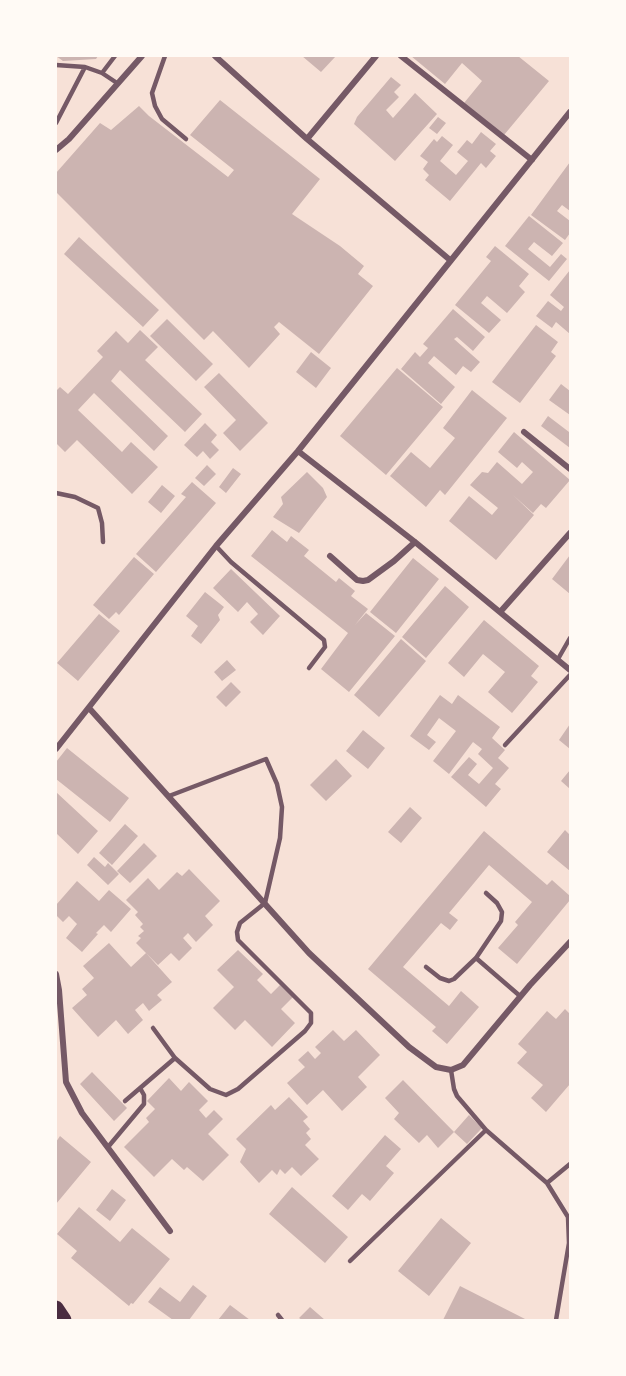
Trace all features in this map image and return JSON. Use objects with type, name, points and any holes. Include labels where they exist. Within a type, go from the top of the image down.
[{"type":"main road","points":[[56,1308],[64,1320]]},
{"type":"street","points":[[56,150],[69,140],[142,56]]},
{"type":"street","points":[[215,56],[307,139],[450,260]]},
{"type":"street","points":[[307,139],[376,56]]},
{"type":"street","points":[[401,56],[532,160]]},
{"type":"street","points":[[56,749],[216,546],[298,451],[570,112]]},
{"type":"street","points":[[524,432],[570,469]]},
{"type":"street","points":[[298,451],[415,542],[570,670]]},
{"type":"street","points":[[501,612],[570,533]]},
{"type":"street","points":[[330,556],[357,580],[363,581],[368,580],[394,561],[415,542]]},
{"type":"street","points":[[89,708],[309,952],[409,1047],[436,1067],[451,1070],[463,1065],[520,996],[570,942]]},
{"type":"street","points":[[56,974],[66,1082],[82,1113],[170,1231]]},
{"type":"lane","points":[[102,73],[116,56]]},
{"type":"lane","points":[[165,56],[153,93],[155,106],[162,119],[186,139]]},
{"type":"lane","points":[[56,65],[86,67],[102,73],[117,83]]},
{"type":"lane","points":[[56,123],[86,67]]},
{"type":"lane","points":[[56,493],[75,497],[98,508],[103,542]]},
{"type":"lane","points":[[216,546],[231,562],[324,640],[326,647],[309,668]]},
{"type":"lane","points":[[558,660],[570,638]]},
{"type":"lane","points":[[505,745],[570,675]]},
{"type":"lane","points":[[153,1028],[175,1058],[210,1089],[226,1095],[238,1089],[305,1031],[311,1023],[312,1013],[238,940],[237,932],[240,923],[265,903],[280,838],[282,807],[277,784],[266,759],[169,796]]},
{"type":"lane","points":[[426,967],[440,978],[449,981],[454,979],[476,957],[501,921],[502,912],[497,903],[486,893]]},
{"type":"lane","points":[[476,957],[520,996]]},
{"type":"lane","points":[[125,1101],[175,1058]]},
{"type":"lane","points":[[451,1070],[454,1089],[458,1096],[486,1130],[547,1184],[568,1217],[569,1244],[556,1320]]},
{"type":"lane","points":[[108,1147],[144,1104],[144,1095],[140,1088]]},
{"type":"lane","points":[[350,1261],[486,1130]]},
{"type":"lane","points":[[547,1184],[570,1164]]},
{"type":"lane","points":[[278,1315],[282,1320]]},
{"type":"building","points":[[56,56],[98,56],[96,59],[63,61]]},
{"type":"building","points":[[302,56],[336,56],[321,72]]},
{"type":"building","points":[[411,56],[518,56],[549,81],[504,135],[464,103],[482,81],[462,63],[445,84]]},
{"type":"building","points":[[391,77],[401,85],[394,92],[399,97],[386,110],[393,118],[415,93],[437,114],[395,161],[354,124],[357,117]]},
{"type":"building","points":[[220,100],[320,179],[292,214],[340,246],[364,266],[358,274],[373,286],[319,354],[279,322],[274,327],[280,334],[249,368],[213,331],[204,340],[56,192],[56,173],[100,123],[111,130],[139,106],[228,177],[234,170],[190,135]]},
{"type":"building","points":[[438,117],[446,123],[437,134],[429,128]]},
{"type":"building","points":[[481,132],[496,144],[490,151],[496,156],[486,168],[481,163],[450,201],[425,180],[429,175],[423,169],[428,162],[420,156],[434,139],[437,142],[442,136],[453,145],[440,161],[456,175],[468,161],[457,152],[467,140],[472,144]]},
{"type":"building","points":[[570,162],[570,211],[562,205],[557,211],[570,221],[570,233],[565,240],[531,215]]},
{"type":"building","points":[[529,216],[563,243],[552,256],[534,242],[528,249],[550,267],[561,254],[567,259],[549,281],[505,246]]},
{"type":"building","points":[[79,237],[159,310],[143,327],[64,254]]},
{"type":"building","points":[[495,246],[529,274],[519,286],[525,292],[507,313],[487,296],[481,303],[501,320],[489,333],[455,305],[491,261],[486,257]]},
{"type":"building","points":[[570,270],[570,334],[556,322],[552,328],[536,316],[548,301],[561,311],[564,307],[550,295]]},
{"type":"building","points":[[453,309],[485,337],[473,351],[457,337],[454,339],[480,362],[471,372],[463,366],[456,375],[434,356],[428,363],[455,387],[441,404],[401,369],[415,352],[420,357],[428,348],[423,344]]},
{"type":"building","points":[[167,319],[213,364],[196,381],[150,336]]},
{"type":"building","points":[[536,325],[558,342],[551,352],[556,356],[520,403],[492,382]]},
{"type":"building","points":[[140,330],[158,347],[145,360],[202,414],[185,432],[120,370],[111,381],[168,436],[154,451],[94,393],[78,410],[122,452],[131,442],[158,467],[132,494],[77,440],[65,452],[56,443],[56,391],[60,387],[68,394],[103,357],[97,351],[116,331],[128,343]]},
{"type":"building","points":[[311,352],[331,368],[316,388],[296,372]]},
{"type":"building","points":[[397,368],[443,407],[386,475],[340,436]]},
{"type":"building","points":[[219,373],[268,423],[240,451],[223,433],[236,420],[204,387]]},
{"type":"building","points":[[561,384],[570,391],[570,415],[549,400]]},
{"type":"building","points":[[472,390],[507,418],[445,495],[440,490],[426,507],[390,476],[411,452],[430,468],[455,438],[443,428]]},
{"type":"building","points":[[548,416],[569,432],[570,430],[570,448],[541,426]]},
{"type":"building","points":[[205,423],[217,435],[211,442],[219,450],[210,459],[203,451],[197,457],[184,445]]},
{"type":"building","points":[[514,432],[570,480],[546,508],[541,504],[533,513],[513,495],[534,515],[496,560],[449,521],[469,496],[492,515],[498,508],[470,485],[482,472],[488,473],[497,462],[522,484],[533,472],[522,462],[517,468],[498,452]]},
{"type":"building","points":[[207,465],[216,474],[204,486],[195,478]]},
{"type":"building","points":[[233,468],[241,474],[226,493],[219,487]]},
{"type":"building","points":[[307,472],[323,488],[327,497],[299,533],[273,517],[283,504],[281,497]]},
{"type":"building","points":[[192,482],[216,503],[156,572],[136,554],[186,497],[181,494]]},
{"type":"building","points":[[162,485],[175,496],[161,513],[148,502]]},
{"type":"building","points":[[272,530],[287,542],[291,536],[309,550],[304,556],[336,582],[339,578],[355,591],[351,596],[368,609],[355,625],[366,613],[395,636],[349,692],[321,669],[348,633],[251,556]]},
{"type":"building","points":[[570,555],[570,594],[552,579]]},
{"type":"building","points":[[134,557],[154,574],[119,615],[116,612],[109,619],[93,605]]},
{"type":"building","points":[[413,558],[439,579],[396,633],[370,612]]},
{"type":"building","points":[[231,569],[280,616],[263,635],[250,622],[258,614],[247,602],[238,612],[213,588]]},
{"type":"building","points":[[445,586],[469,607],[426,658],[402,637]]},
{"type":"building","points":[[205,592],[224,607],[218,615],[220,620],[201,644],[191,636],[198,626],[186,616]]},
{"type":"building","points":[[99,614],[120,631],[78,681],[57,663]]},
{"type":"building","points":[[484,620],[539,666],[531,676],[538,682],[512,713],[488,692],[505,672],[483,654],[464,677],[448,663]]},
{"type":"building","points":[[401,639],[426,661],[379,717],[354,695]]},
{"type":"building","points":[[227,660],[236,670],[222,681],[214,672]]},
{"type":"building","points":[[231,682],[241,692],[226,707],[216,697]]},
{"type":"building","points":[[440,695],[452,704],[458,695],[500,727],[492,738],[505,750],[498,758],[509,768],[495,784],[501,789],[486,807],[451,777],[469,757],[477,764],[468,775],[479,784],[493,768],[478,754],[482,749],[473,742],[449,774],[433,761],[456,731],[439,718],[427,735],[436,742],[429,750],[410,736]]},
{"type":"building","points":[[570,724],[570,749],[559,740]]},
{"type":"building","points":[[363,730],[385,748],[368,769],[346,751]]},
{"type":"building","points":[[67,748],[129,798],[110,822],[56,779],[56,762]]},
{"type":"building","points":[[336,759],[352,776],[326,801],[310,785]]},
{"type":"building","points":[[570,770],[570,789],[561,781]]},
{"type":"building","points":[[56,792],[98,831],[78,854],[56,833]]},
{"type":"building","points":[[410,807],[422,818],[401,843],[388,832]]},
{"type":"building","points":[[125,824],[138,836],[112,865],[99,853]]},
{"type":"building","points":[[565,830],[570,835],[570,871],[547,852]]},
{"type":"building","points":[[484,831],[547,885],[552,880],[570,896],[570,900],[517,964],[498,948],[518,925],[515,922],[532,902],[489,865],[449,913],[458,920],[450,930],[441,923],[403,967],[449,1006],[461,991],[479,1007],[447,1044],[432,1031],[436,1027],[368,969]]},
{"type":"building","points":[[144,843],[157,856],[130,883],[117,871]]},
{"type":"building","points":[[94,857],[105,867],[108,863],[119,874],[108,885],[87,865]]},
{"type":"building","points":[[189,869],[220,901],[205,916],[213,925],[196,942],[188,933],[183,938],[192,948],[179,961],[171,953],[158,965],[136,943],[141,938],[138,936],[144,931],[140,927],[143,924],[135,915],[138,912],[126,900],[148,878],[159,890],[177,872],[182,876]]},
{"type":"building","points":[[77,881],[99,901],[109,890],[131,909],[111,932],[104,925],[82,952],[66,938],[77,924],[69,916],[63,922],[56,915],[56,905]]},
{"type":"building","points":[[109,943],[131,967],[146,953],[172,982],[157,995],[162,1000],[149,1011],[143,1003],[135,1010],[143,1020],[128,1034],[116,1020],[98,1037],[72,1008],[87,995],[82,989],[94,978],[83,966]]},
{"type":"building","points":[[238,950],[263,974],[257,980],[271,994],[280,985],[293,997],[281,1009],[295,1023],[272,1047],[245,1020],[235,1030],[213,1008],[234,987],[217,970]]},
{"type":"building","points":[[565,1009],[570,1014],[570,1084],[546,1112],[531,1098],[543,1085],[517,1063],[527,1052],[518,1044],[547,1011],[556,1019]]},
{"type":"building","points":[[333,1030],[344,1041],[356,1030],[380,1055],[358,1077],[367,1087],[342,1111],[323,1090],[307,1105],[287,1083],[305,1067],[298,1060],[308,1051],[315,1059],[321,1053],[315,1047]]},
{"type":"building","points":[[92,1072],[127,1108],[114,1121],[80,1084]]},
{"type":"building","points":[[169,1078],[181,1091],[189,1082],[208,1101],[199,1110],[206,1118],[214,1110],[223,1119],[208,1134],[229,1155],[203,1181],[187,1167],[184,1170],[172,1159],[154,1177],[124,1147],[149,1122],[146,1118],[155,1109],[147,1101]]},
{"type":"building","points":[[403,1080],[454,1132],[438,1148],[427,1135],[419,1143],[394,1119],[399,1113],[385,1098]]},
{"type":"building","points":[[289,1097],[308,1117],[303,1121],[310,1129],[306,1133],[311,1139],[305,1145],[319,1159],[301,1176],[292,1167],[285,1174],[280,1169],[277,1175],[272,1170],[259,1183],[240,1162],[246,1149],[236,1139],[271,1105],[275,1110]]},
{"type":"building","points":[[469,1115],[482,1128],[467,1144],[454,1132]]},
{"type":"building","points":[[385,1135],[401,1149],[386,1166],[394,1173],[370,1201],[362,1194],[348,1210],[332,1196]]},
{"type":"building","points":[[60,1136],[91,1162],[56,1204],[56,1142]]},
{"type":"building","points":[[292,1187],[348,1237],[325,1263],[269,1214]]},
{"type":"building","points":[[112,1189],[126,1200],[110,1221],[96,1210]]},
{"type":"building","points":[[79,1207],[120,1242],[132,1228],[170,1259],[133,1304],[129,1306],[71,1258],[77,1251],[57,1234]]},
{"type":"building","points":[[441,1218],[471,1243],[429,1296],[398,1271]]},
{"type":"building","points":[[193,1285],[207,1296],[189,1320],[173,1320],[148,1302],[160,1287],[180,1302]]},
{"type":"building","points":[[460,1286],[527,1320],[443,1320]]},
{"type":"building","points":[[230,1305],[250,1320],[218,1320]]},
{"type":"building","points":[[310,1307],[325,1320],[299,1318]]}]
